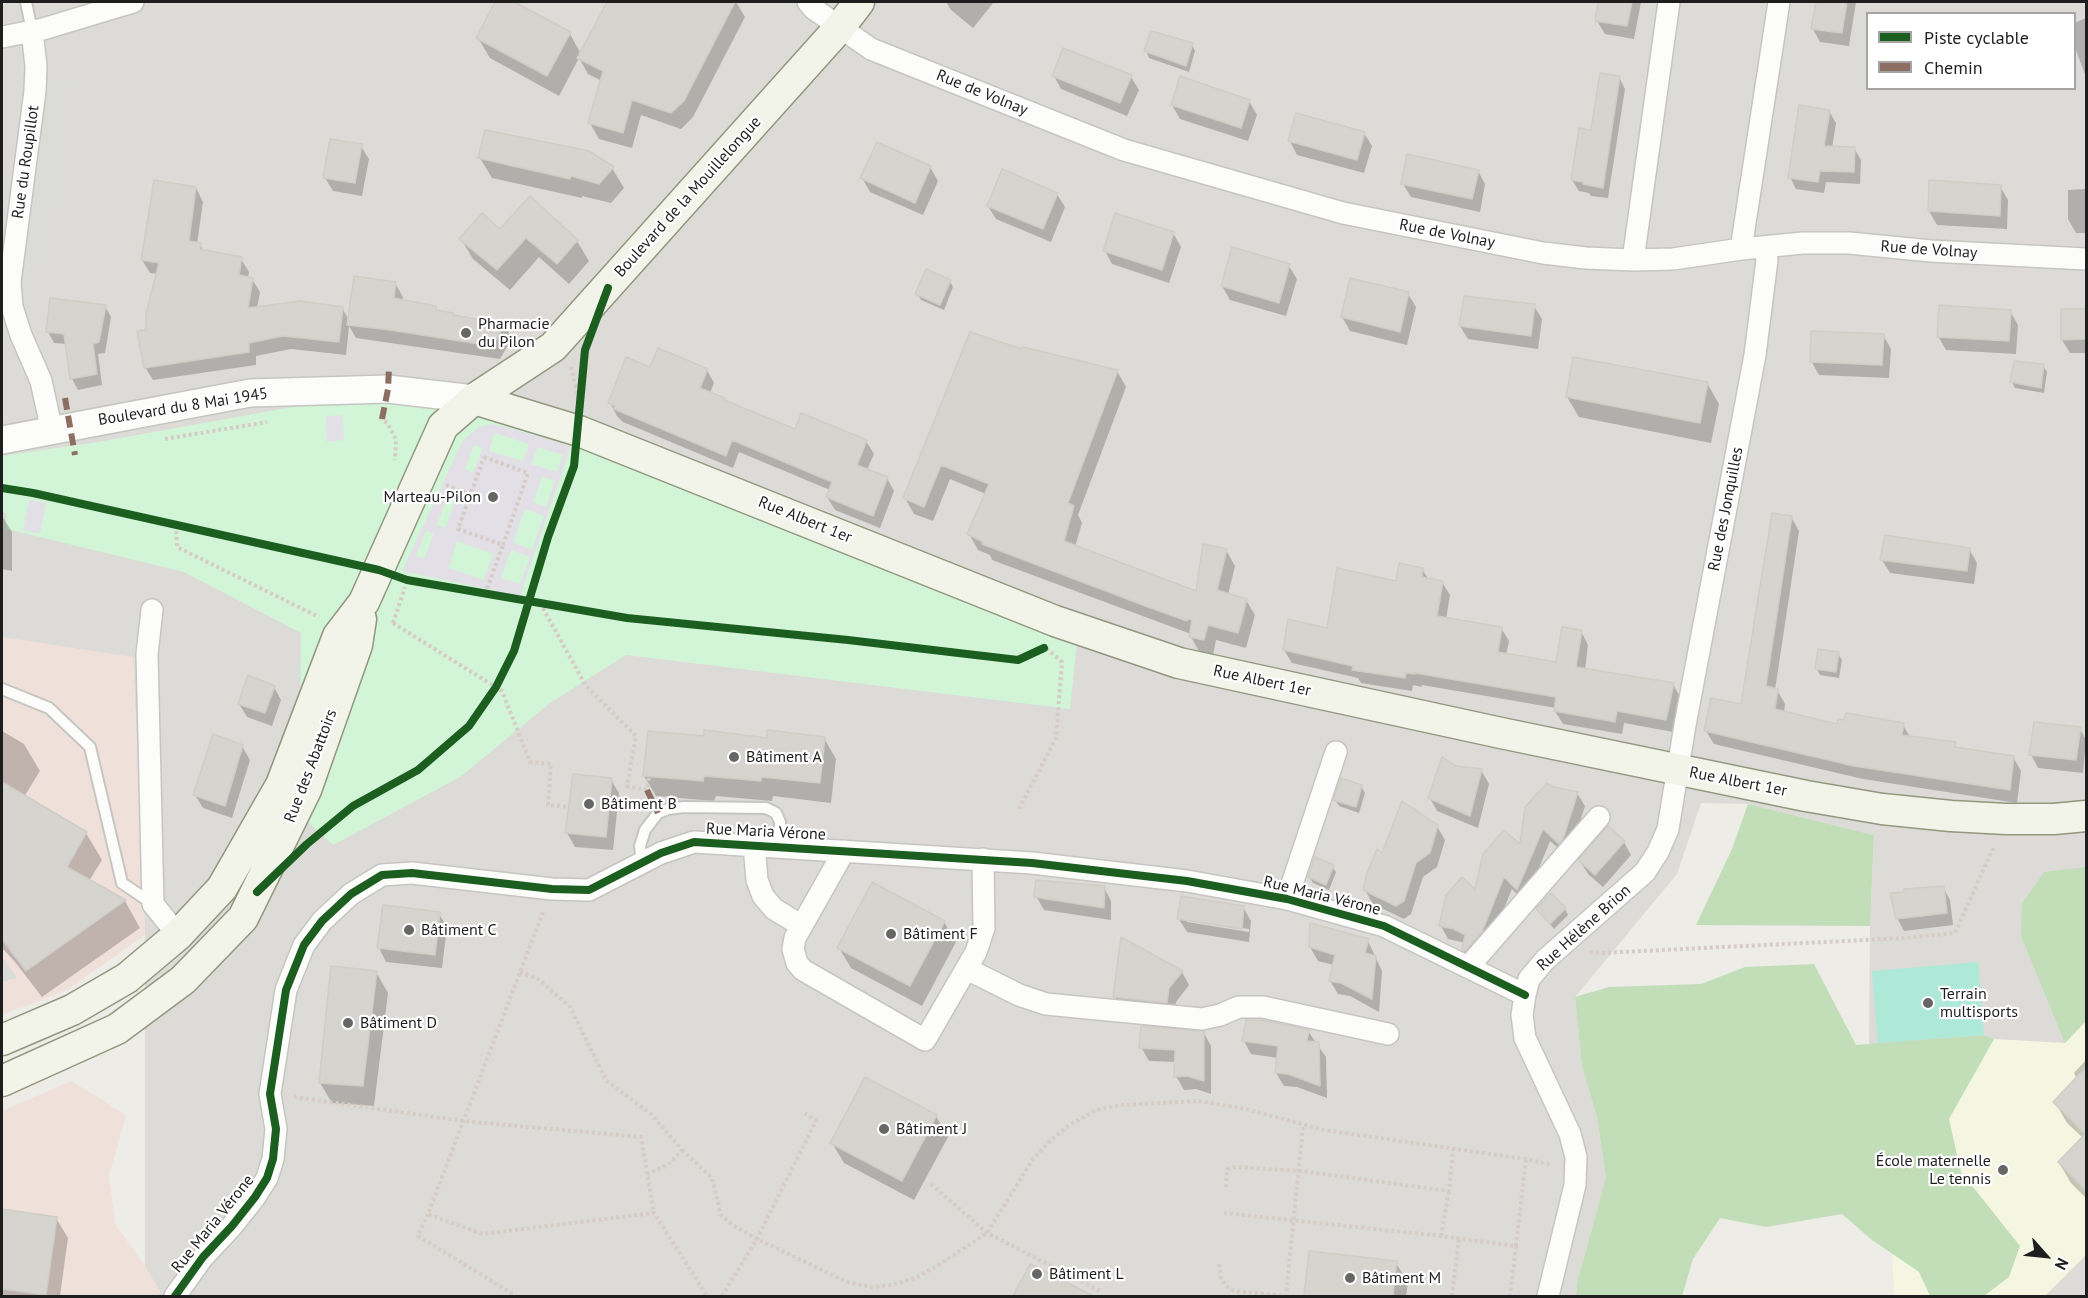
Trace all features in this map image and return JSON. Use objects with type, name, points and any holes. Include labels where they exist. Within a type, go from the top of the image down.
[{"type":"main road","name":"Boulevard de la Mouillelongue","points":[[363,602],[443,426],[474,399],[553,347],[840,27],[859,2]]},
{"type":"main road","name":"Rue Albert 1er","points":[[474,399],[579,431],[1055,621],[1179,663],[1677,770],[1882,809],[2006,819],[2086,816]]},
{"type":"main road","points":[[2,1040],[72,1010],[127,978],[178,935],[222,888],[281,784],[338,636],[363,602]]},
{"type":"main road","name":"Rue des Abattoirs","points":[[2,1081],[117,1029],[183,980],[243,918],[306,789],[357,645],[363,602]]},
{"type":"street","points":[[2,37],[32,31],[132,2]]},
{"type":"street","name":"Rue de Volnay","points":[[808,2],[814,9],[871,49],[1124,150],[1343,213],[1543,253],[1586,258],[1672,259],[1803,243],[1850,243],[1931,251],[2086,259]]},
{"type":"street","points":[[1633,260],[1669,2]]},
{"type":"street","points":[[1741,249],[1779,2]]},
{"type":"street","name":"Rue du Roupillot","points":[[32,31],[36,66],[35,91],[10,282],[12,307],[21,335],[41,381],[52,431]]},
{"type":"street","name":"Rue des Jonquilles","points":[[1677,770],[1755,355],[1767,260],[1765,247]]},
{"type":"street","name":"Boulevard du 8 Mai 1945","points":[[2,440],[250,393],[388,389],[474,399]]},
{"type":"street","points":[[152,610],[147,654],[153,904],[178,935]]},
{"type":"street","points":[[1287,899],[1336,752]]},
{"type":"street","name":"Rue Hélène Brion","points":[[1548,1296],[1569,1216],[1576,1157],[1570,1134],[1526,1038],[1522,1015],[1525,995],[1529,979],[1545,960],[1645,872],[1658,852],[1668,829],[1677,770]]},
{"type":"street","points":[[1469,966],[1599,817]]},
{"type":"street","name":"Rue Maria Vérone","points":[[175,1296],[202,1257],[232,1226],[267,1178],[273,1159],[276,1129],[270,1094],[286,990],[304,945],[322,921],[351,894],[382,875],[412,873],[552,889],[589,890],[680,845],[694,842],[1032,862],[1186,880],[1287,899],[1384,926],[1525,995]]},
{"type":"street","points":[[754,845],[757,880],[763,896],[774,909],[802,926]]},
{"type":"street","name":"Rue Maria Vérone","points":[[844,851],[795,938],[793,950],[797,963],[803,970],[925,1040],[976,952],[984,928],[983,860]]},
{"type":"street","points":[[967,969],[1046,1004],[1202,1019],[1239,1007],[1263,1007],[1388,1034]]},
{"type":"lane","points":[[26,2],[32,31]]},
{"type":"lane","points":[[2,688],[49,708],[90,747],[122,883],[153,904]]},
{"type":"lane","points":[[642,863],[640,846],[645,830],[658,813],[684,807],[766,808],[776,813],[780,822],[779,847]]},
{"type":"path","points":[[372,413],[387,423],[396,439],[395,464]]},
{"type":"path","points":[[155,441],[269,422]]},
{"type":"path","points":[[485,594],[503,545],[528,473],[484,457],[458,529],[503,545]]},
{"type":"path","points":[[176,525],[177,547],[329,622]]},
{"type":"path","points":[[540,603],[586,686],[636,736],[627,786],[647,790],[649,777]]},
{"type":"path","points":[[393,623],[502,691],[530,762],[551,764],[548,805],[569,807]]},
{"type":"path","points":[[1019,809],[1056,738],[1061,672]]},
{"type":"path","points":[[1557,948],[1614,952],[1905,938],[1955,933],[2006,819]]},
{"type":"path","points":[[516,1296],[418,1236],[552,889]]},
{"type":"path","points":[[520,972],[540,980],[570,1007],[606,1080],[651,1114],[682,1150],[712,1178],[721,1215],[730,1224],[847,1282],[872,1287],[891,1285],[915,1278],[938,1266],[987,1233],[1033,1159],[1051,1140],[1068,1126],[1096,1110],[1122,1105],[1198,1101],[1246,1109],[1324,1130],[1526,1159],[1576,1171]]},
{"type":"path","points":[[270,1094],[463,1121],[641,1137],[654,1214],[707,1296]]},
{"type":"path","points":[[722,1296],[757,1239],[816,1121],[805,1113]]},
{"type":"path","points":[[1220,1264],[1221,1278],[1226,1286],[1234,1291],[1286,1296],[1304,1125]]},
{"type":"path","points":[[647,1174],[668,1165],[682,1150]]},
{"type":"path","points":[[1441,1236],[1453,1150]]},
{"type":"path","points":[[1510,1296],[1526,1159]]},
{"type":"path","points":[[1226,1187],[1227,1169],[1236,1167],[1300,1171],[1449,1191]]},
{"type":"path","points":[[931,1184],[987,1233],[1102,1292]]},
{"type":"path","points":[[1224,1213],[1516,1246]]},
{"type":"path","points":[[428,1214],[482,1234],[654,1214]]},
{"type":"path","points":[[1452,1296],[1459,1238]]},
{"type":"shaded area","points":[[2,2],[2086,2],[2086,1296],[1894,1296],[1890,1221],[1994,1039],[1869,1050],[1870,926],[1874,835],[1748,804],[1701,803],[1677,874],[1575,997],[1582,1066],[1597,1118],[1606,1177],[1577,1283],[1576,1296],[157,1296],[160,1292],[145,1266],[145,935],[133,658],[2,639]]},
{"type":"shaded area","points":[[70,76],[45,264],[20,273],[45,85]]},
{"type":"shaded area","points":[[342,415],[344,440],[327,442],[326,416]]},
{"type":"shaded area","points":[[490,424],[503,426],[571,446],[520,596],[402,571],[463,440],[479,427]],"holes":[[[494,433],[529,444],[523,461],[489,451]],[[474,445],[483,448],[473,473],[465,469]],[[538,447],[563,455],[557,472],[531,464]],[[542,477],[555,481],[546,507],[533,502]],[[448,495],[456,498],[445,528],[437,525]],[[525,509],[544,516],[532,550],[513,542]],[[426,531],[434,534],[424,559],[416,556]],[[457,541],[493,554],[483,580],[449,568]],[[511,550],[530,557],[520,584],[501,578]]]},
{"type":"shaded area","points":[[29,500],[46,503],[40,534],[23,530]]},
{"type":"shaded area","points":[[2,637],[133,657],[145,935],[67,990],[2,1015]]},
{"type":"shaded area","points":[[2,957],[17,978],[2,982]]},
{"type":"shaded area","name":"École maternelle Le tennis","points":[[2086,1021],[2086,1255],[2045,1296],[1894,1296],[1890,1221],[1994,1039],[2065,1043]]},
{"type":"shaded area","points":[[71,1081],[126,1115],[109,1176],[115,1224],[145,1266],[160,1292],[157,1296],[2,1296],[2,1111]]},
{"type":"green space","points":[[315,403],[380,403],[446,408],[572,444],[829,548],[1077,642],[1070,709],[626,655],[550,703],[460,777],[333,845],[299,814],[301,633],[184,572],[7,529],[6,513],[2,512],[2,456],[98,442]]},
{"type":"green space","points":[[1748,804],[1874,835],[1870,926],[1696,925],[1732,849]]},
{"type":"green space","points":[[2086,867],[2086,1021],[2065,1043],[2021,936],[2022,904],[2044,872]]},
{"type":"green space","name":"Terrain multisports","points":[[1978,962],[1984,1035],[1878,1043],[1872,971]]},
{"type":"green space","points":[[1814,964],[1856,1045],[1984,1035],[1994,1039],[1949,1119],[1961,1172],[2020,1246],[2009,1277],[1984,1296],[1930,1296],[1919,1272],[1872,1240],[1842,1214],[1766,1227],[1720,1218],[1693,1259],[1682,1296],[1576,1296],[1577,1283],[1606,1177],[1597,1118],[1582,1066],[1575,997],[1609,987],[1701,984],[1745,967]]},
{"type":"building","points":[[495,2],[514,2],[571,32],[547,76],[476,38]]},
{"type":"building","points":[[607,2],[735,2],[684,101],[671,113],[632,100],[623,133],[588,123],[603,71],[577,58]]},
{"type":"building","points":[[1598,2],[1632,2],[1627,26],[1595,21]]},
{"type":"building","points":[[1816,2],[1847,2],[1842,33],[1811,29]]},
{"type":"building","points":[[1151,31],[1193,43],[1186,66],[1144,51]]},
{"type":"building","points":[[1063,48],[1132,75],[1120,103],[1052,76]]},
{"type":"building","points":[[1600,73],[1620,76],[1603,188],[1571,180],[1579,128],[1591,130]]},
{"type":"building","points":[[1180,76],[1250,100],[1241,128],[1171,105]]},
{"type":"building","points":[[1799,105],[1830,110],[1824,146],[1855,147],[1854,172],[1820,171],[1818,182],[1788,178]]},
{"type":"building","points":[[1296,113],[1365,132],[1357,160],[1288,141]]},
{"type":"building","points":[[485,130],[589,151],[614,167],[599,184],[571,176],[570,179],[478,158]]},
{"type":"building","points":[[330,139],[362,144],[355,183],[323,178]]},
{"type":"building","points":[[877,142],[931,166],[915,203],[860,178]]},
{"type":"building","points":[[1407,154],[1479,170],[1472,199],[1401,184]]},
{"type":"building","points":[[1002,169],[1058,193],[1043,229],[987,206]]},
{"type":"building","points":[[154,180],[196,187],[189,241],[201,243],[200,249],[242,257],[239,275],[253,278],[248,308],[300,301],[343,307],[339,342],[283,336],[249,343],[249,352],[144,368],[137,331],[146,330],[146,313],[159,263],[141,260]]},
{"type":"building","points":[[1929,180],[2001,185],[2000,216],[1928,211]]},
{"type":"building","points":[[530,196],[578,240],[557,264],[526,238],[497,270],[459,239],[482,213],[500,229]]},
{"type":"building","points":[[1115,213],[1174,232],[1162,270],[1103,251]]},
{"type":"building","points":[[1232,247],[1290,264],[1279,303],[1221,286]]},
{"type":"building","points":[[926,269],[951,280],[940,305],[915,294]]},
{"type":"building","points":[[354,276],[396,282],[394,298],[436,306],[436,310],[453,313],[453,315],[505,324],[492,346],[347,325]]},
{"type":"building","points":[[1350,278],[1409,292],[1400,332],[1341,317]]},
{"type":"building","points":[[1464,296],[1535,304],[1531,336],[1459,326]]},
{"type":"building","points":[[50,298],[106,305],[99,342],[93,344],[97,374],[70,379],[64,334],[46,332]]},
{"type":"building","points":[[1939,305],[2011,310],[2009,341],[1937,337]]},
{"type":"building","points":[[2061,309],[2086,309],[2086,339],[2061,340]]},
{"type":"building","points":[[1811,331],[1884,334],[1882,365],[1810,362]]},
{"type":"building","points":[[970,332],[1022,349],[1023,347],[1118,370],[1068,503],[1074,506],[1064,541],[1196,591],[1203,544],[1227,549],[1217,590],[1247,599],[1238,633],[1208,625],[1204,640],[1189,637],[1192,620],[1187,619],[1187,621],[1148,607],[982,544],[983,542],[967,534],[989,484],[941,465],[924,507],[903,498]]},
{"type":"building","points":[[658,348],[708,369],[700,388],[725,398],[724,400],[795,429],[801,413],[867,440],[857,465],[888,477],[873,516],[826,497],[832,482],[732,440],[726,456],[614,409],[615,406],[608,403],[626,357],[650,367]]},
{"type":"building","points":[[1573,357],[1708,382],[1700,423],[1566,397]]},
{"type":"building","points":[[2014,361],[2044,364],[2041,388],[2010,382]]},
{"type":"building","points":[[1772,513],[1792,516],[1766,686],[1778,689],[1775,709],[1837,724],[1838,719],[1844,720],[1846,713],[1904,723],[1902,735],[1956,742],[1955,747],[2014,756],[2010,790],[1854,766],[1704,731],[1711,698],[1741,704]]},
{"type":"building","points":[[1885,535],[1970,548],[1967,571],[1880,560]]},
{"type":"building","points":[[1399,563],[1423,568],[1422,577],[1443,581],[1437,616],[1502,627],[1498,652],[1556,662],[1562,627],[1582,630],[1576,667],[1674,683],[1666,720],[1617,711],[1615,722],[1554,711],[1556,697],[1415,673],[1406,673],[1405,678],[1352,670],[1353,666],[1283,650],[1288,619],[1327,628],[1337,568],[1396,581]]},
{"type":"building","points":[[1818,649],[1839,652],[1836,672],[1815,669]]},
{"type":"building","points":[[248,675],[275,686],[265,713],[238,704]]},
{"type":"building","points":[[2034,722],[2081,727],[2076,760],[2029,755]]},
{"type":"building","name":"Bâtiment A","points":[[704,730],[767,738],[767,730],[825,737],[820,783],[761,777],[761,781],[704,776],[703,781],[643,776],[648,731],[704,736]]},
{"type":"building","points":[[213,734],[243,745],[225,806],[193,795]]},
{"type":"building","points":[[1442,757],[1456,766],[1482,769],[1470,816],[1428,798]]},
{"type":"building","name":"Bâtiment B","points":[[573,774],[612,778],[606,837],[565,833]]},
{"type":"building","points":[[1341,778],[1362,785],[1356,807],[1333,800]]},
{"type":"building","points":[[2,782],[87,832],[67,867],[126,900],[26,971],[2,939]]},
{"type":"building","points":[[1547,783],[1553,787],[1578,792],[1563,839],[1559,844],[1543,829],[1517,890],[1504,877],[1482,932],[1465,951],[1462,950],[1465,935],[1454,929],[1439,926],[1446,895],[1462,877],[1475,889],[1483,854],[1504,830],[1520,844],[1525,807]]},
{"type":"building","points":[[1402,801],[1438,825],[1430,853],[1416,863],[1404,901],[1396,906],[1363,890],[1377,849],[1382,853]]},
{"type":"building","points":[[1608,826],[1625,841],[1595,875],[1578,860]]},
{"type":"building","points":[[1315,857],[1334,865],[1326,885],[1308,877]]},
{"type":"building","points":[[1036,880],[1105,886],[1104,908],[1034,897]]},
{"type":"building","name":"Bâtiment F","points":[[872,882],[945,921],[910,986],[837,948]]},
{"type":"building","points":[[1944,886],[1947,913],[1896,919],[1890,893],[1904,892],[1904,889]]},
{"type":"building","points":[[1551,893],[1566,908],[1550,924],[1536,909]]},
{"type":"building","points":[[1181,896],[1244,906],[1242,929],[1177,919]]},
{"type":"building","name":"Bâtiment C","points":[[383,905],[440,912],[435,955],[377,948]]},
{"type":"building","points":[[1310,923],[1369,939],[1365,953],[1376,956],[1372,999],[1341,983],[1329,981],[1335,955],[1309,947]]},
{"type":"building","points":[[1121,937],[1183,971],[1169,988],[1167,1003],[1113,997]]},
{"type":"building","name":"Bâtiment D","points":[[331,966],[377,971],[363,1086],[319,1083]]},
{"type":"building","points":[[1246,1020],[1262,1020],[1309,1030],[1307,1041],[1319,1042],[1320,1086],[1288,1074],[1275,1073],[1278,1046],[1242,1041]]},
{"type":"building","points":[[1141,1026],[1204,1031],[1204,1081],[1187,1076],[1174,1077],[1175,1050],[1139,1048]]},
{"type":"building","points":[[2086,1067],[2086,1191],[2058,1162],[2085,1134],[2053,1102]]},
{"type":"building","name":"Bâtiment J","points":[[865,1077],[937,1115],[902,1181],[830,1143]]},
{"type":"building","points":[[2,1209],[57,1217],[46,1295],[2,1289]]},
{"type":"building","name":"Bâtiment M","points":[[1309,1251],[1397,1261],[1393,1296],[1304,1296]]},
{"type":"building","name":"Bâtiment L","points":[[1030,1264],[1093,1296],[1013,1296]]},
{"type":"marked path","points":[[382,419],[388,389],[389,367]]},
{"type":"marked path","points":[[65,398],[75,455]]},
{"type":"marked path","points":[[647,790],[658,813]]},
{"type":"cycle path","points":[[257,892],[307,844],[353,806],[418,770],[469,726],[496,687],[514,651],[548,537],[574,466],[585,350],[608,288]]},
{"type":"cycle path","points":[[2,488],[379,570],[407,580],[627,618],[1018,660],[1044,648]]},
{"type":"cycle path","points":[[175,1296],[203,1257],[255,1197],[267,1178],[273,1159],[276,1129],[270,1094],[286,990],[304,945],[322,921],[351,894],[382,875],[412,873],[552,889],[589,890],[661,853],[694,842],[1032,863],[1187,881],[1287,899],[1384,926],[1525,995]]},
{"type":"place","name":"Pharmacie du Pilon","points":[[466,333]]},
{"type":"place","name":"Marteau-Pilon","points":[[493,497]]},
{"type":"place","name":"Bâtiment A","points":[[734,757]]},
{"type":"place","name":"Bâtiment B","points":[[589,804]]},
{"type":"place","name":"Bâtiment C","points":[[409,930]]},
{"type":"place","name":"Bâtiment F","points":[[891,934]]},
{"type":"place","name":"Terrain multisports","points":[[1928,1003]]},
{"type":"place","name":"Bâtiment D","points":[[348,1023]]},
{"type":"place","name":"Bâtiment J","points":[[884,1129]]},
{"type":"place","name":"École maternelle Le tennis","points":[[2003,1170]]},
{"type":"place","name":"Bâtiment L","points":[[1037,1274]]},
{"type":"place","name":"Bâtiment M","points":[[1350,1278]]}]
